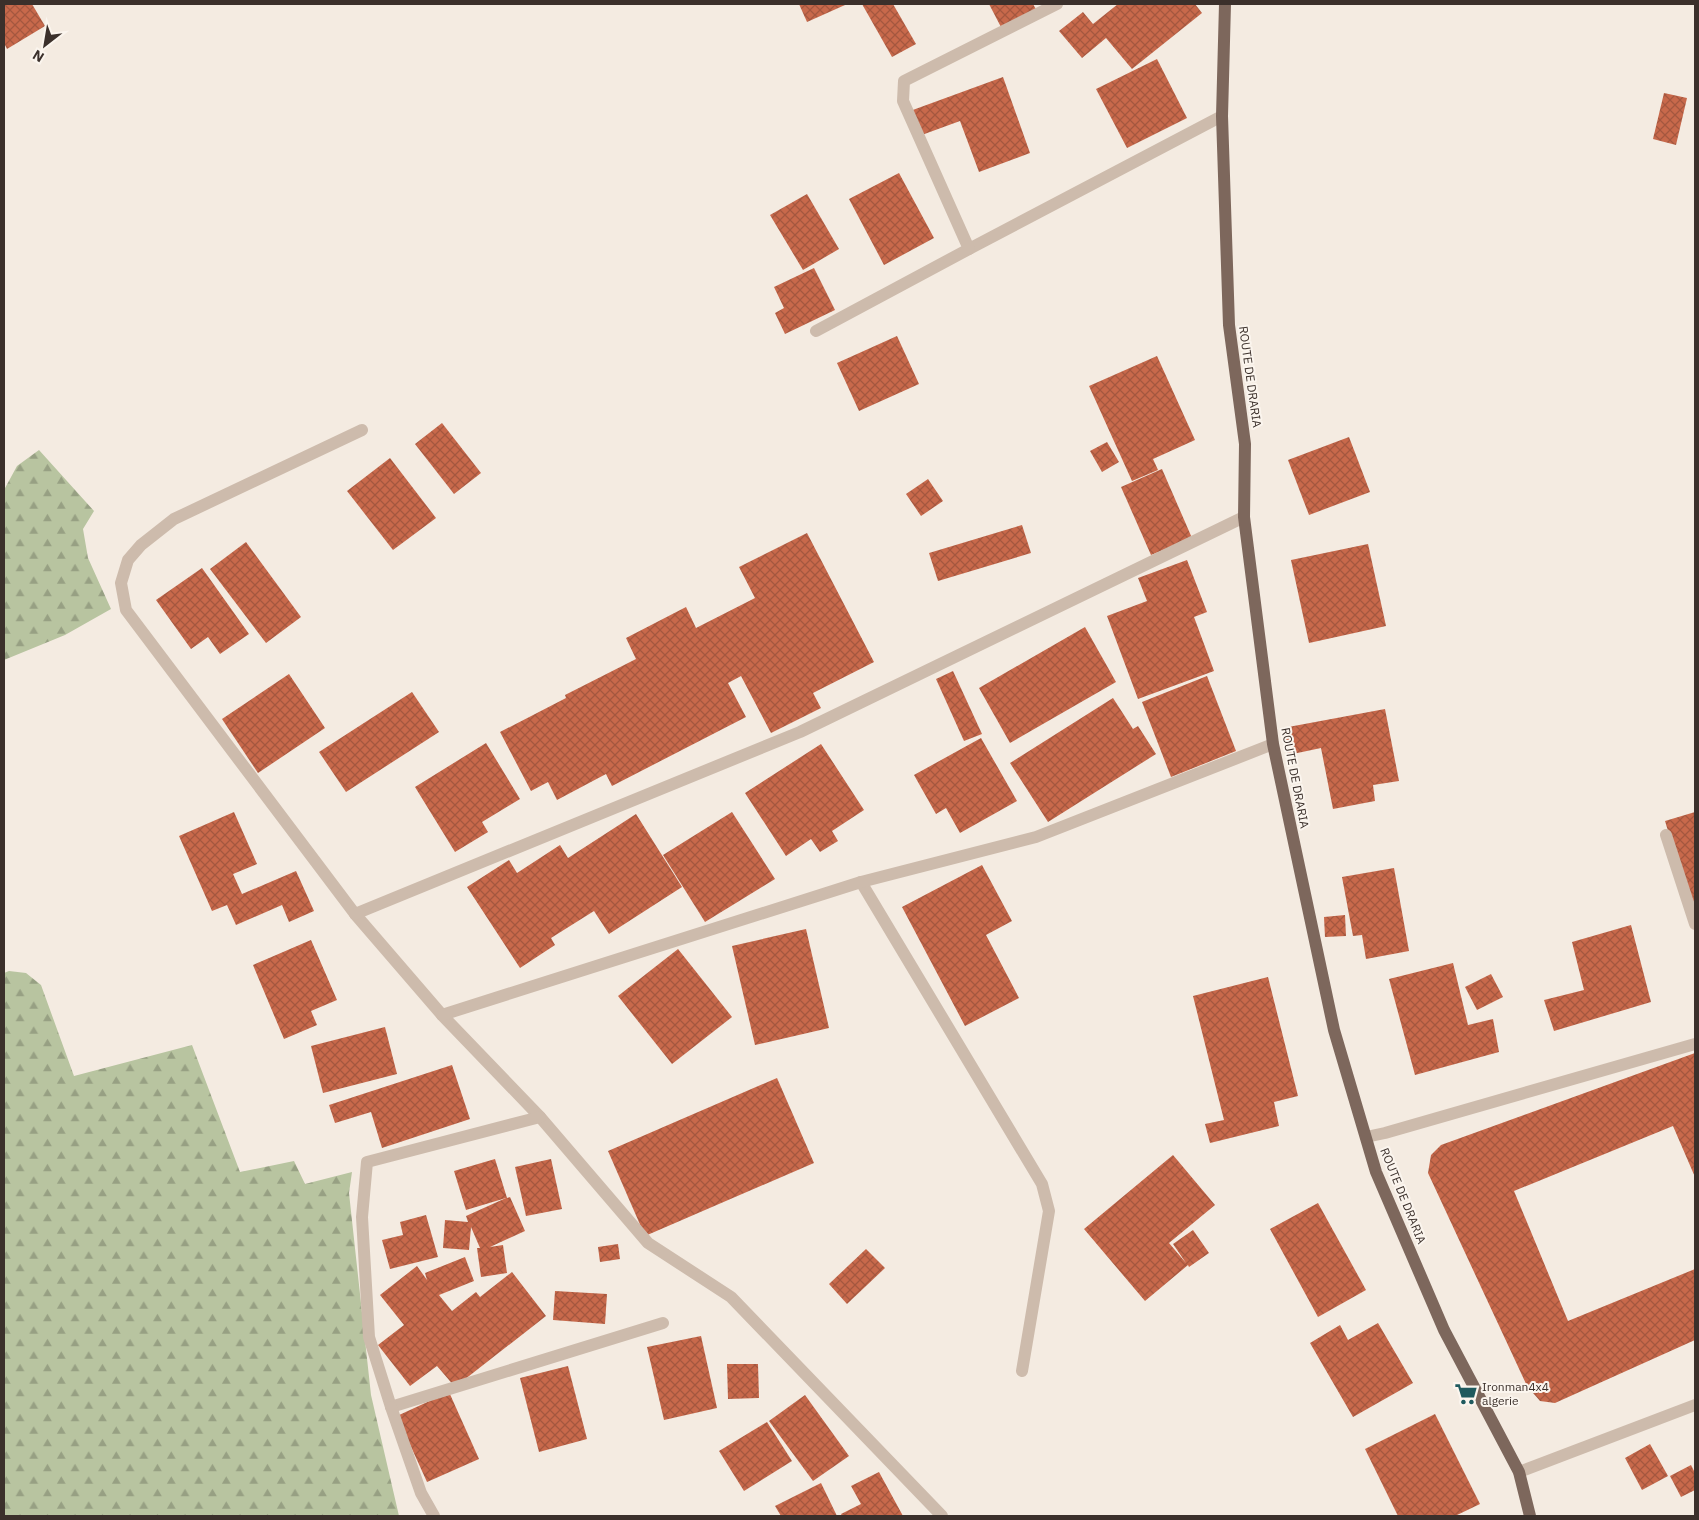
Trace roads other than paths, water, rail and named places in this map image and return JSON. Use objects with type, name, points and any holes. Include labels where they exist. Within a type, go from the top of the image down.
[{"type":"main road","name":"ROUTE DE DRARIA","points":[[1225,4],[1222,116],[1229,325],[1245,444],[1244,517],[1273,744],[1334,1030],[1376,1172],[1444,1330],[1519,1472],[1530,1516]]},
{"type":"street","points":[[969,249],[903,101],[904,81],[1057,4]]},
{"type":"street","points":[[816,331],[1222,116]]},
{"type":"street","points":[[362,430],[174,519],[141,545],[128,560],[121,583],[126,610],[355,914],[442,1015],[540,1117],[648,1243],[731,1297],[942,1516]]},
{"type":"street","points":[[355,914],[800,732],[1244,517]]},
{"type":"street","points":[[442,1015],[861,882],[1036,837],[1273,744]]},
{"type":"street","points":[[1666,835],[1695,924]]},
{"type":"street","points":[[861,882],[1042,1184],[1048,1211],[1022,1371]]},
{"type":"street","points":[[1366,1137],[1695,1044]]},
{"type":"street","points":[[434,1516],[421,1493],[369,1337],[362,1217],[367,1162],[540,1117]]},
{"type":"street","points":[[391,1407],[663,1323]]},
{"type":"street","points":[[1519,1472],[1695,1405]]},
{"type":"place","name":"Ironman4x4 algerie","points":[[1466,1394]]}]
